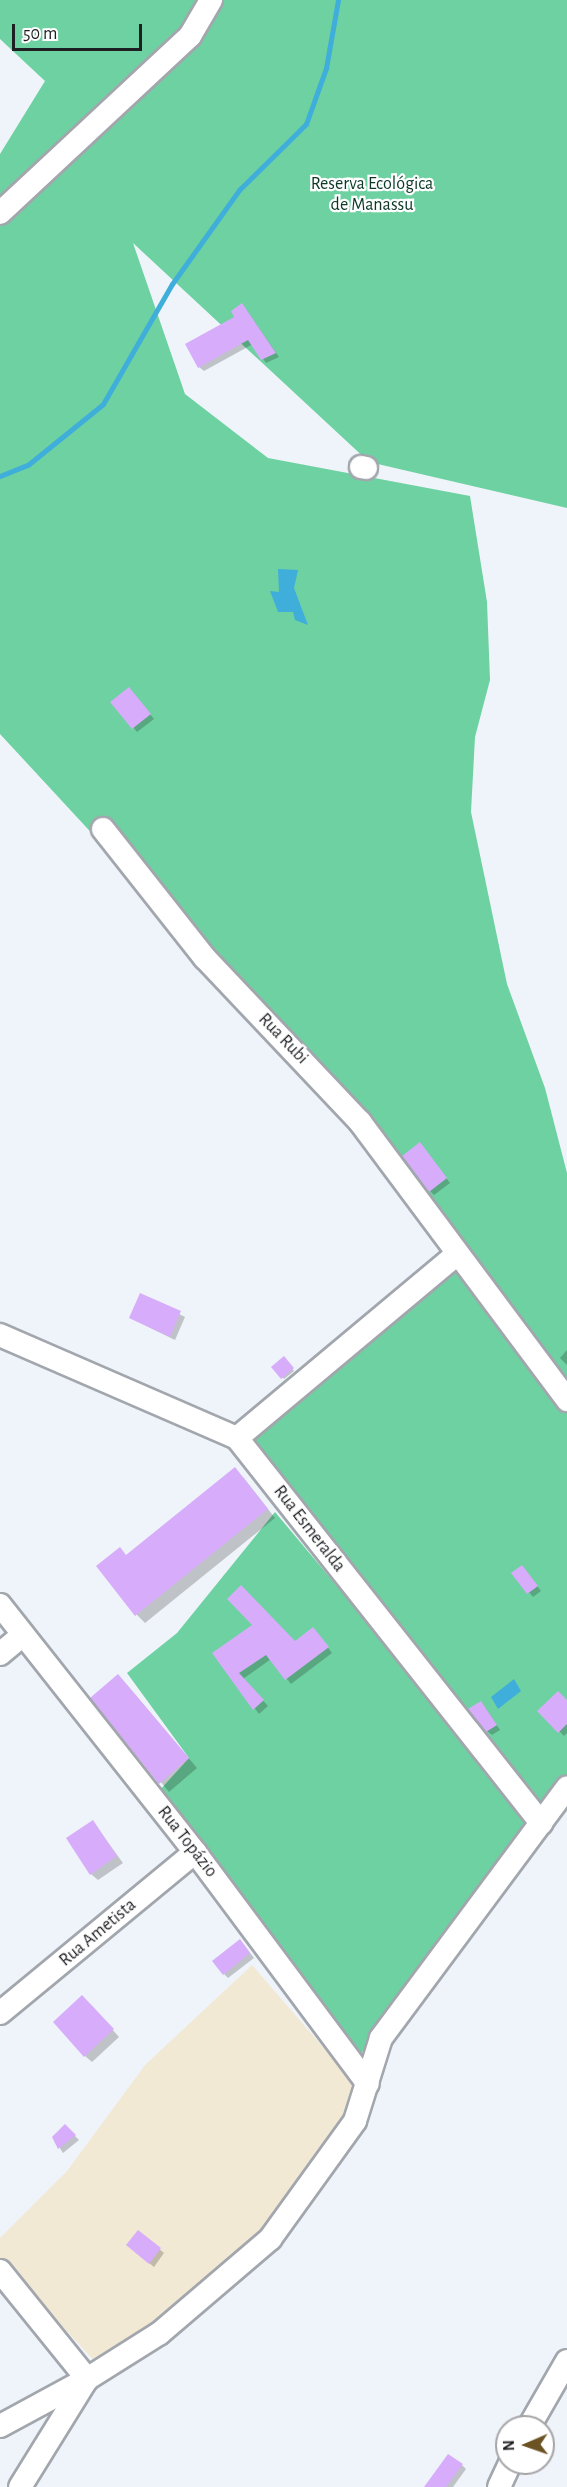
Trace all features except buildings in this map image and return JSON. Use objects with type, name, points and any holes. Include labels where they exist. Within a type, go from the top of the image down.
[{"type":"street","points":[[0,213],[190,36],[211,0]]},
{"type":"street","name":"Rua Rubi","points":[[103,829],[205,958],[360,1122],[456,1255],[567,1400]]},
{"type":"street","points":[[237,1438],[456,1255]]},
{"type":"street","name":"Rua Esmeralda","points":[[0,1335],[237,1438],[541,1823]]},
{"type":"street","name":"Rua Topázio","points":[[0,1605],[195,1852],[368,2084]]},
{"type":"street","points":[[0,1654],[23,1635]]},
{"type":"street","points":[[0,2426],[87,2379],[160,2333],[270,2239],[339,2147],[368,2084],[381,2038],[567,1788]]},
{"type":"street","name":"Rua Ametista","points":[[0,2013],[195,1852]]},
{"type":"street","points":[[0,2271],[87,2379]]},
{"type":"street","points":[[536,2415],[567,2361]]},
{"type":"street","points":[[20,2487],[87,2379]]},
{"type":"shaded area","points":[[252,1965],[361,2091],[255,2255],[101,2368],[0,2259],[0,2238],[67,2171],[145,2065]]},
{"type":"green space","name":"Reserva Ecológica de Manassu","points":[[0,0],[567,0],[567,508],[369,462],[133,243],[185,394],[268,458],[470,496],[487,602],[490,680],[475,737],[471,812],[507,984],[545,1088],[567,1173],[567,1788],[541,1823],[247,1439],[456,1256],[359,1122],[0,734],[0,154],[45,81],[0,39]]},
{"type":"green space","points":[[275,1512],[534,1821],[357,2059],[159,1791],[189,1758],[127,1673],[177,1633]]},
{"type":"water","points":[[278,569],[298,570],[294,588],[308,625],[295,620],[293,612],[278,612],[270,591],[279,592]]},
{"type":"water","points":[[514,1679],[521,1691],[498,1709],[491,1697]]},
{"type":"waterway","points":[[0,476],[29,464],[103,404],[172,284],[239,190],[306,124],[326,68],[338,0]]}]
